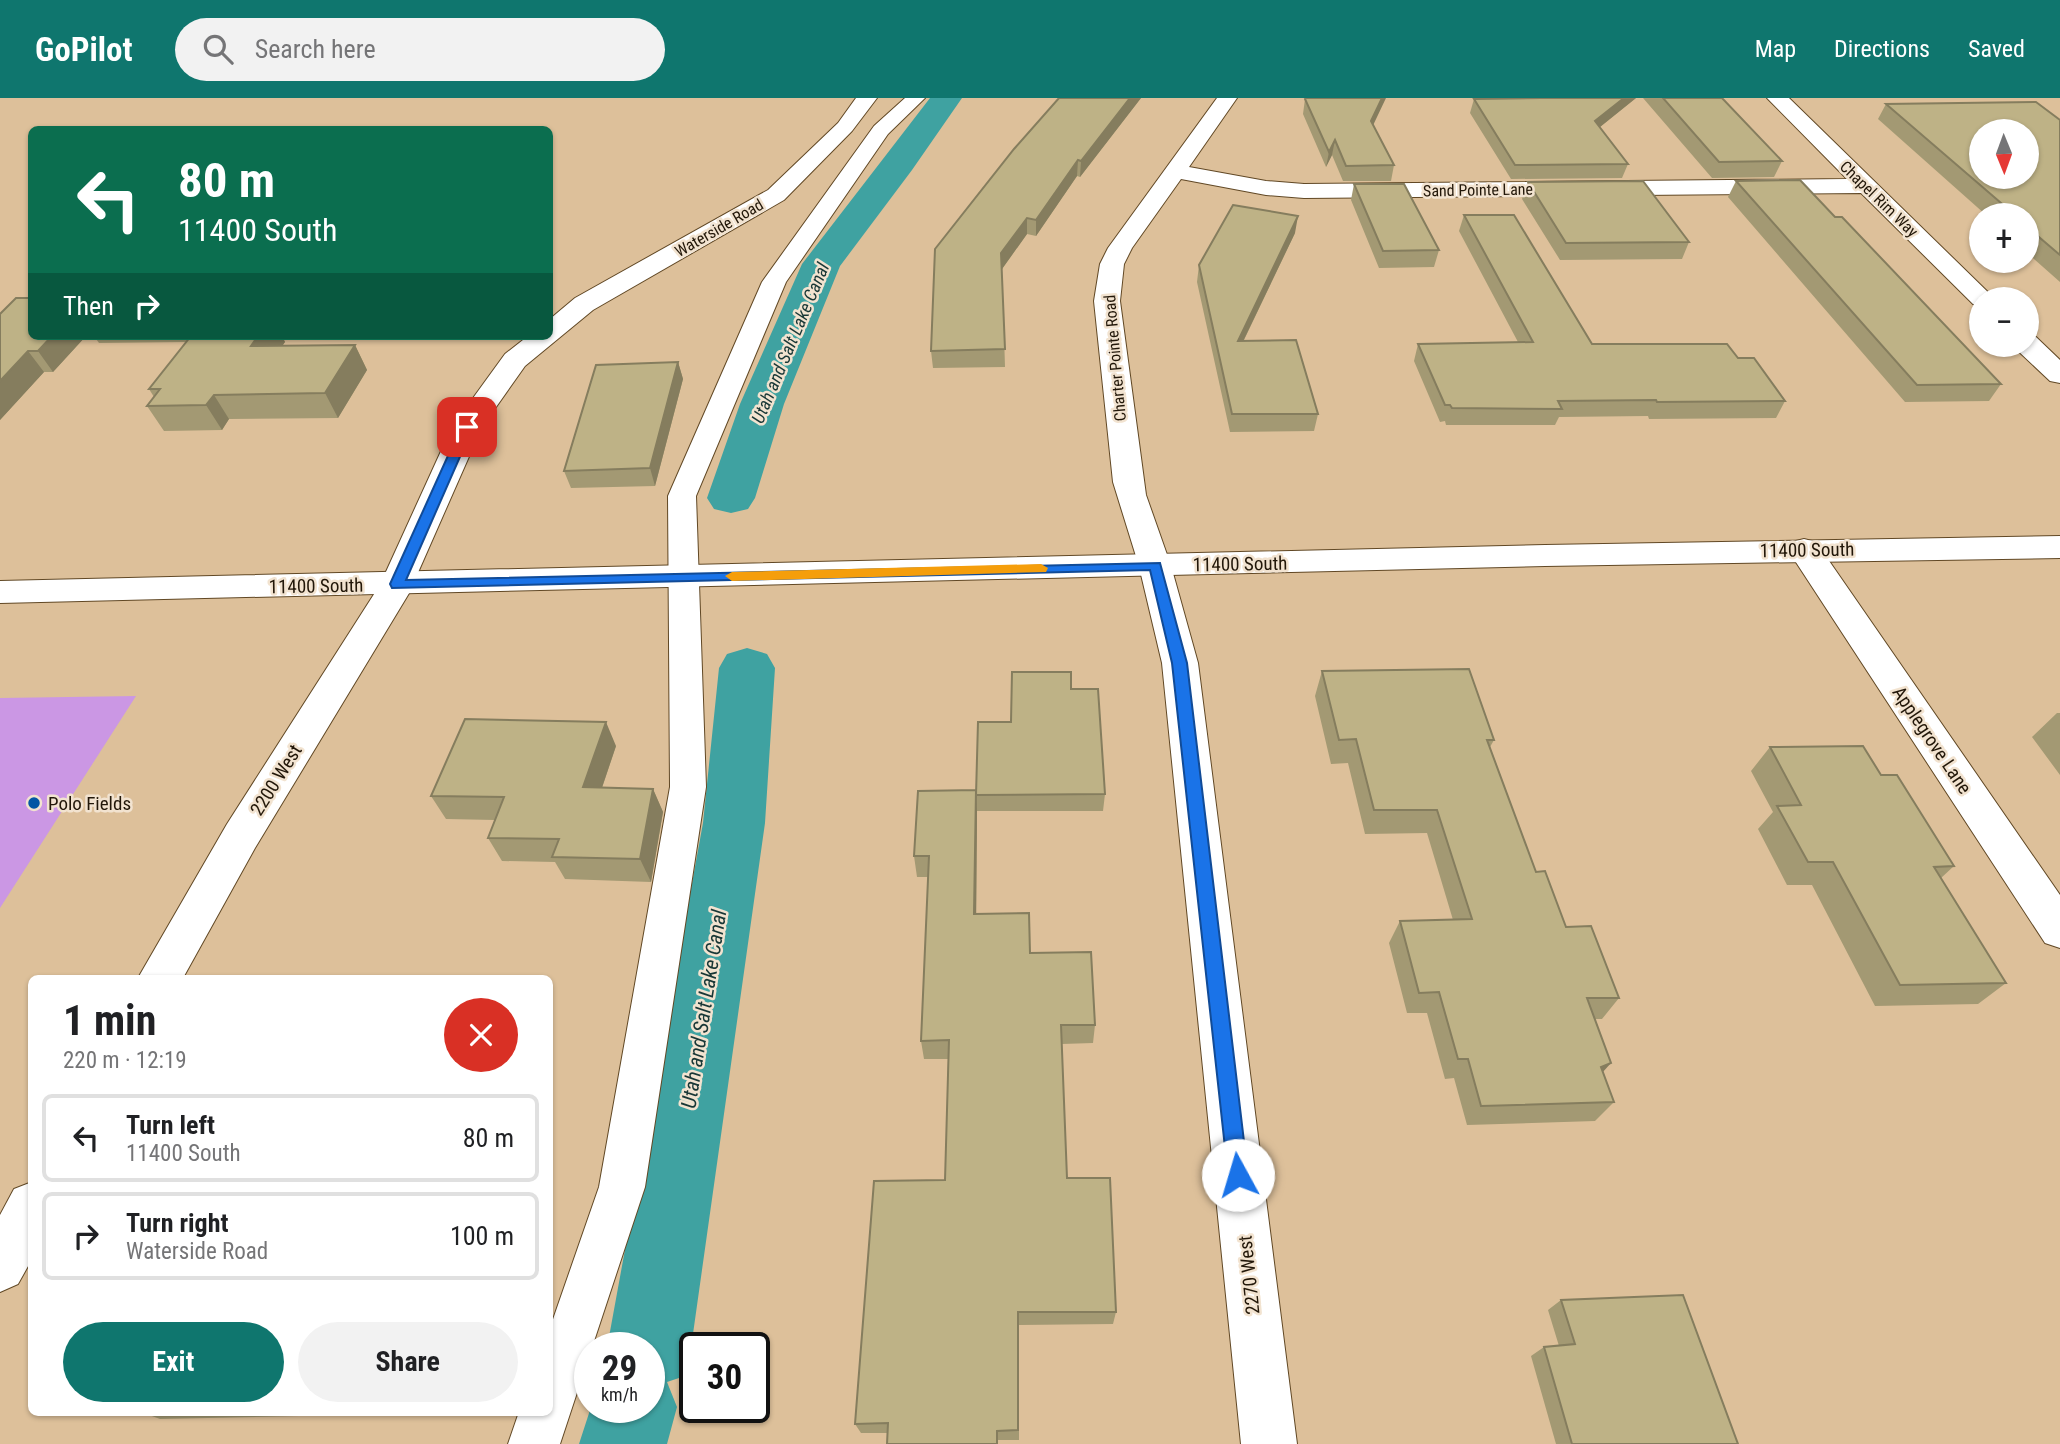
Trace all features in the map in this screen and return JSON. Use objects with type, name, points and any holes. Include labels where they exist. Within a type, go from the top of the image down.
[{"type":"street","name":"Waterside Road","points":[[553,330],[584,304],[776,195],[845,127],[867,98]]},
{"type":"street","name":"Charter Pointe Road","points":[[1155,566],[1130,495],[1107,301],[1112,264],[1120,248],[1227,98]]},
{"type":"street","name":"Chapel Rim Way","points":[[1777,98],[1970,287]]},
{"type":"street","name":"Sand Pointe Lane","points":[[1175,171],[1266,188],[1317,191],[1867,186]]},
{"type":"street","points":[[397,584],[467,427],[515,360],[539,340]]},
{"type":"street","points":[[2039,355],[2060,375]]},
{"type":"street","name":"11400 South","points":[[0,592],[1804,550],[2060,547]]},
{"type":"street","name":"Applegrove Lane","points":[[1804,550],[2060,930]]},
{"type":"street","name":"2270 West","points":[[1155,566],[1180,663],[1269,1444]]},
{"type":"street","name":"2200 West","points":[[162,975],[241,836],[397,584]]},
{"type":"street","points":[[0,1266],[28,1214]]},
{"type":"lane","points":[[553,1388],[622,1187],[688,787],[682,496],[774,282],[881,130],[916,98]]},
{"type":"lane","points":[[534,1444],[543,1416]]},
{"type":"shaded area","name":"Polo Fields","points":[[136,696],[0,908],[0,698]]},
{"type":"building","points":[[1059,98],[1130,98],[1081,161],[1078,160],[1036,220],[1027,218],[1001,253],[1005,349],[931,351],[935,249],[1014,149]]},
{"type":"building","points":[[1306,98],[1382,98],[1371,121],[1394,165],[1346,166],[1335,140],[1329,152]]},
{"type":"building","points":[[1624,98],[1595,121],[1628,164],[1515,165],[1474,99]]},
{"type":"building","points":[[1663,98],[1722,98],[1782,161],[1719,162]]},
{"type":"building","points":[[2036,102],[2060,120],[2060,255],[2039,237],[2039,203],[2001,203],[1985,189],[2039,189],[2039,119],[1969,119],[1969,175],[1886,104]]},
{"type":"building","points":[[1800,180],[1835,217],[1842,217],[1969,350],[1969,357],[1975,357],[2001,384],[1917,385],[1736,181]]},
{"type":"building","points":[[1643,181],[1689,242],[1566,243],[1528,182]]},
{"type":"building","points":[[1354,184],[1404,184],[1439,250],[1383,251]]},
{"type":"building","points":[[1233,205],[1298,216],[1238,341],[1296,340],[1318,414],[1232,414],[1199,265]]},
{"type":"building","points":[[1464,215],[1514,215],[1592,344],[1727,344],[1738,358],[1754,358],[1785,401],[1558,401],[1562,409],[1452,408],[1445,405],[1418,344],[1533,342]]},
{"type":"building","points":[[16,298],[28,298],[28,340],[48,340],[38,351],[28,351],[0,381],[0,314]]},
{"type":"building","points":[[188,340],[255,340],[251,346],[355,345],[325,393],[214,395],[206,405],[147,406],[160,389],[149,389]]},
{"type":"building","points":[[678,362],[650,468],[564,471],[596,365]]},
{"type":"building","points":[[1469,669],[1494,740],[1487,740],[1536,872],[1545,871],[1566,927],[1591,926],[1619,998],[1587,998],[1611,1063],[1601,1067],[1614,1102],[1481,1106],[1468,1059],[1458,1059],[1439,992],[1419,993],[1400,921],[1472,919],[1437,810],[1374,810],[1356,739],[1339,740],[1322,671]]},
{"type":"building","points":[[1012,672],[1071,672],[1071,689],[1098,689],[1105,794],[976,795],[978,722],[1011,722]]},
{"type":"building","points":[[465,719],[606,722],[583,787],[653,789],[640,859],[552,857],[559,839],[488,838],[504,797],[431,796]]},
{"type":"building","points":[[1863,746],[1881,775],[1897,775],[1954,866],[1934,867],[2006,983],[1900,985],[1833,862],[1808,862],[1777,806],[1801,805],[1770,747]]},
{"type":"building","points":[[976,790],[974,914],[1029,913],[1030,953],[1091,952],[1095,1025],[1061,1025],[1067,1178],[1110,1178],[1116,1312],[1018,1312],[1018,1430],[997,1431],[997,1444],[887,1444],[888,1423],[855,1424],[874,1181],[945,1180],[949,1040],[921,1041],[929,856],[914,856],[918,791]]},
{"type":"building","points":[[1683,1295],[1738,1444],[1572,1444],[1544,1347],[1575,1344],[1561,1300]]},
{"type":"waterway","name":"Utah and Salt Lake Canal","points":[[731,498],[762,404],[821,264],[900,163],[946,98]]},
{"type":"waterway","name":"Utah and Salt Lake Canal","points":[[652,1332],[734,823],[747,668]]},
{"type":"waterway","name":"Utah and Salt Lake Canal","points":[[623,1444],[629,1423]]},
{"type":"slow traffic","points":[[732,576],[1041,568]]},
{"type":"place","name":"Polo Fields","points":[[34,803]]},
{"type":"route","points":[[467,427],[397,584],[1155,566],[1180,663],[1238,1175]]}]
